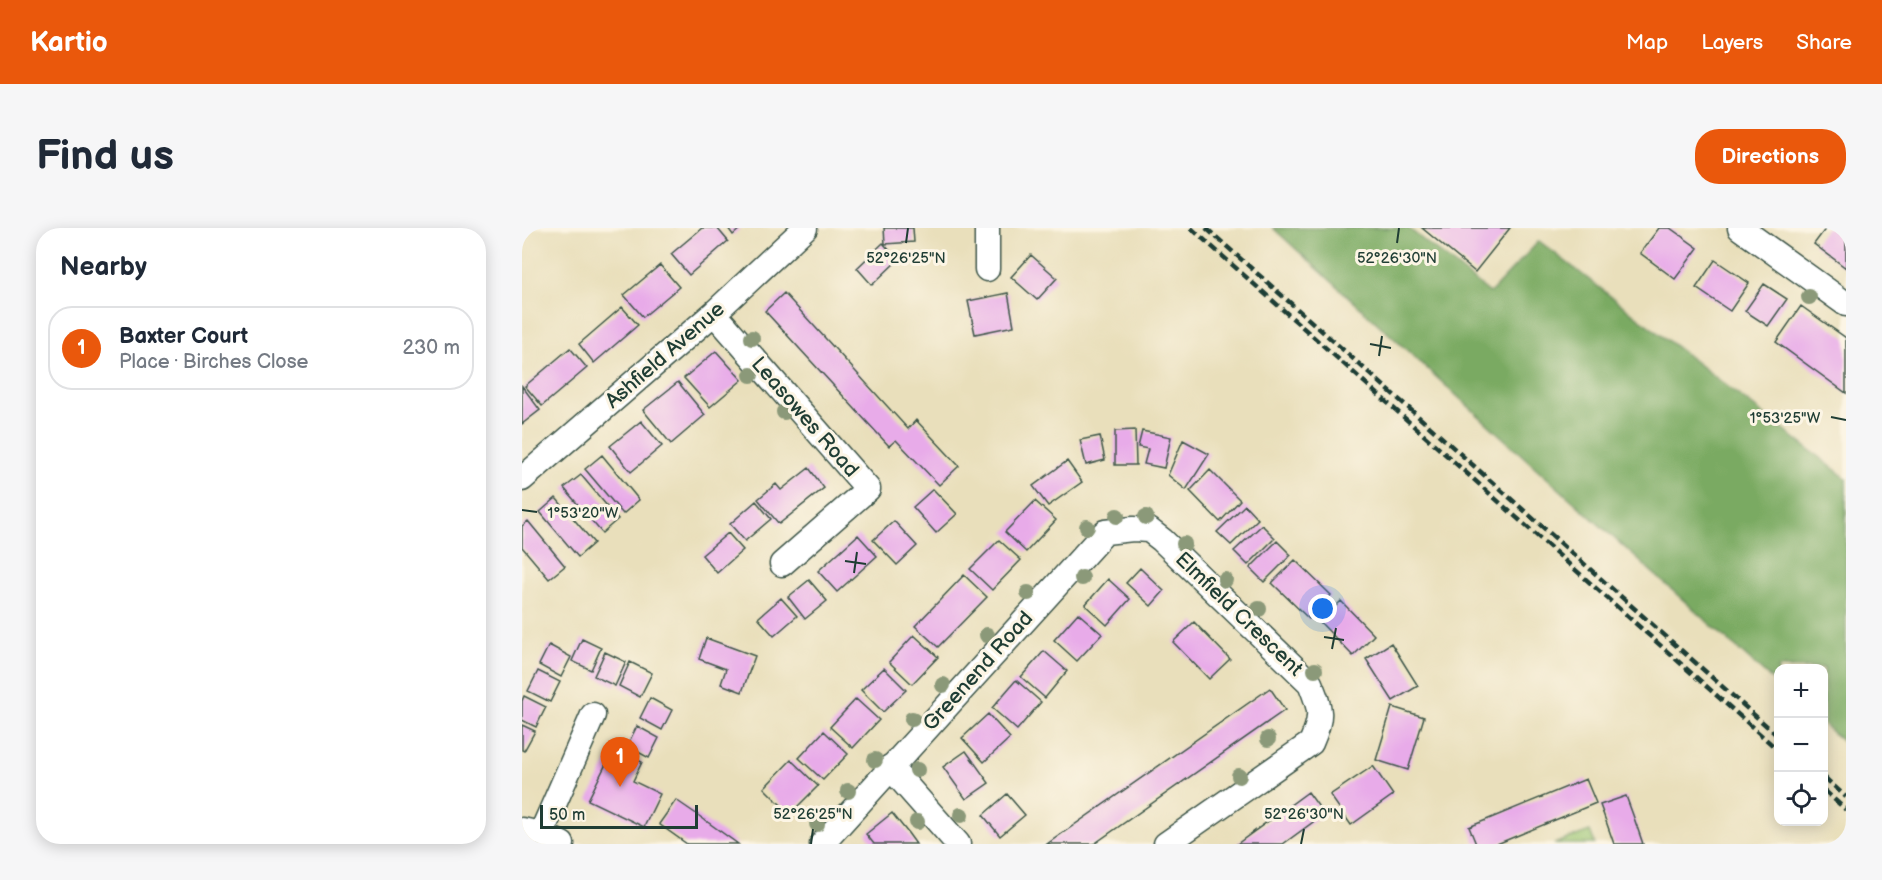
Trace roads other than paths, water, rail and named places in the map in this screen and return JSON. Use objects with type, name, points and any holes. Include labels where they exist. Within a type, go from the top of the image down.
[{"type":"street","name":"Ashfield Avenue","points":[[522,479],[714,313],[805,228]]},
{"type":"street","points":[[987,228],[987,269]]},
{"type":"street","points":[[1740,228],[1846,304]]},
{"type":"street","name":"Leasowes Road","points":[[714,313],[868,489],[782,564]]},
{"type":"street","name":"Greenend Road","points":[[822,844],[1105,532],[1149,530]]},
{"type":"street","name":"Elmfield Crescent","points":[[1149,530],[1310,683],[1320,706],[1319,725],[1311,743],[1166,844]]},
{"type":"street","points":[[542,836],[593,715]]},
{"type":"street","points":[[890,767],[958,844]]},
{"type":"railway","points":[[1191,228],[1774,746]]},
{"type":"railway","points":[[1206,228],[1774,732]]},
{"type":"railway","points":[[1828,781],[1846,797]]},
{"type":"railway","points":[[1828,794],[1846,810]]},
{"type":"place","name":"Baxter Court","points":[[620,787]]}]
